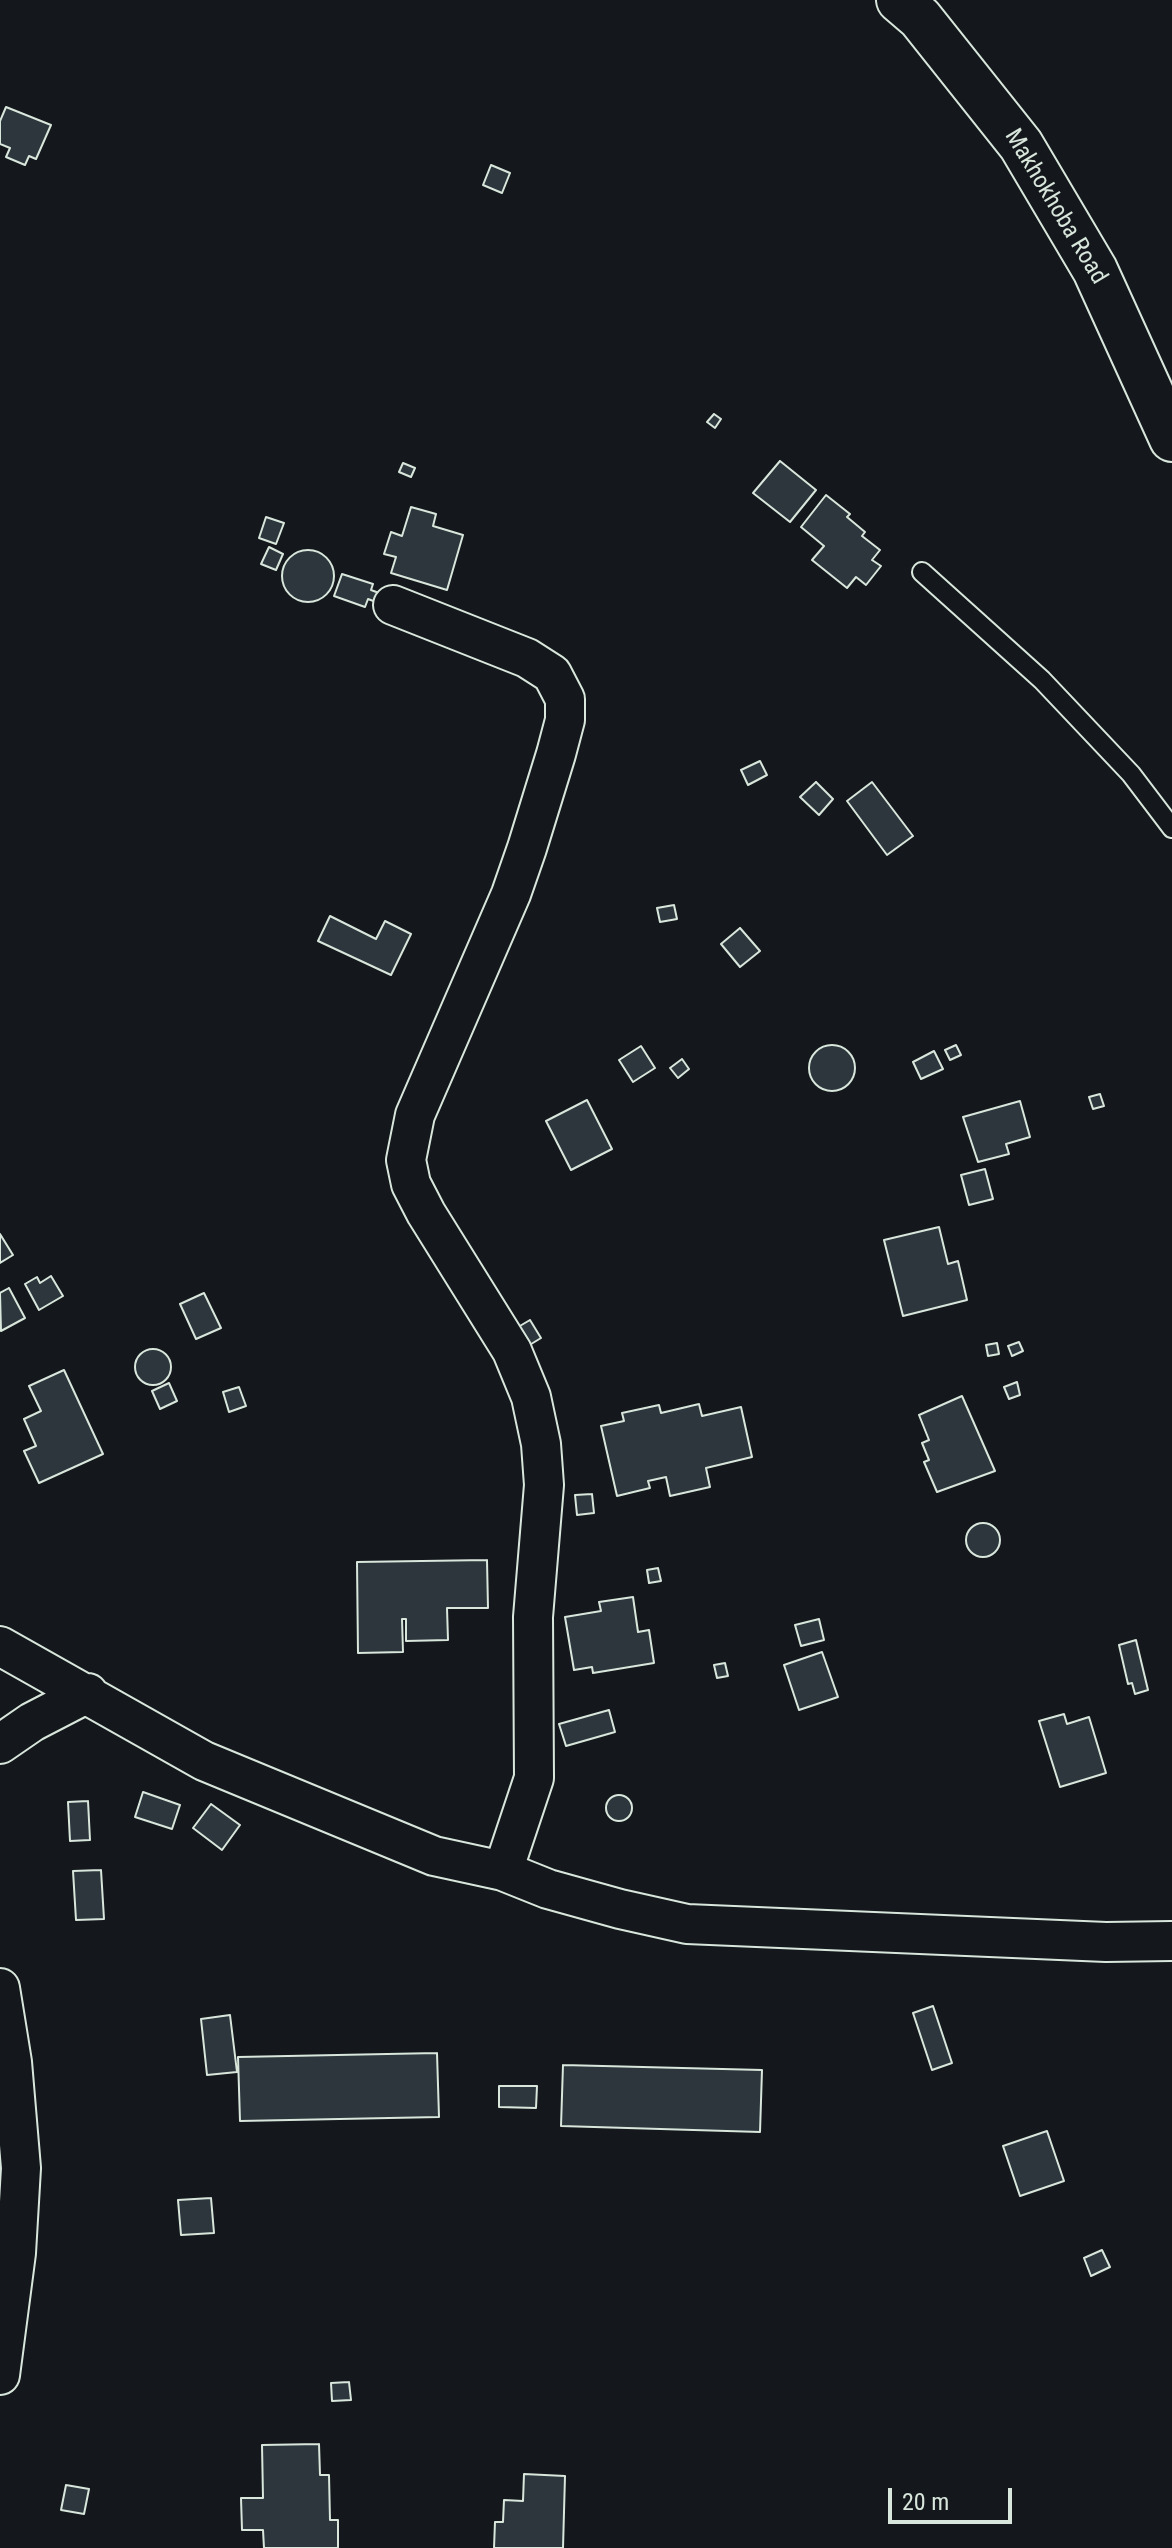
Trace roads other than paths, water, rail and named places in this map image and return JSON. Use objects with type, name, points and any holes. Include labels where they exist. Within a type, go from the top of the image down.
[{"type":"street","name":"Makhokhoba Road","points":[[899,0],[920,18],[1021,145],[1095,270],[1172,439]]},
{"type":"street","points":[[393,605],[527,658],[552,674],[565,699],[565,720],[556,754],[519,871],[415,1115],[406,1160],[411,1184],[426,1213],[512,1351],[531,1397],[541,1444],[544,1485],[533,1617],[534,1778],[503,1871]]},
{"type":"street","points":[[0,1646],[204,1761],[434,1856],[503,1871],[548,1889],[687,1924],[1106,1942],[1172,1941]]},
{"type":"street","points":[[0,1744],[32,1722],[88,1693]]},
{"type":"street","points":[[0,1988],[8,2095],[21,2168],[16,2253],[0,2375]]},
{"type":"lane","points":[[922,572],[1042,680],[1131,774],[1172,828]]}]
